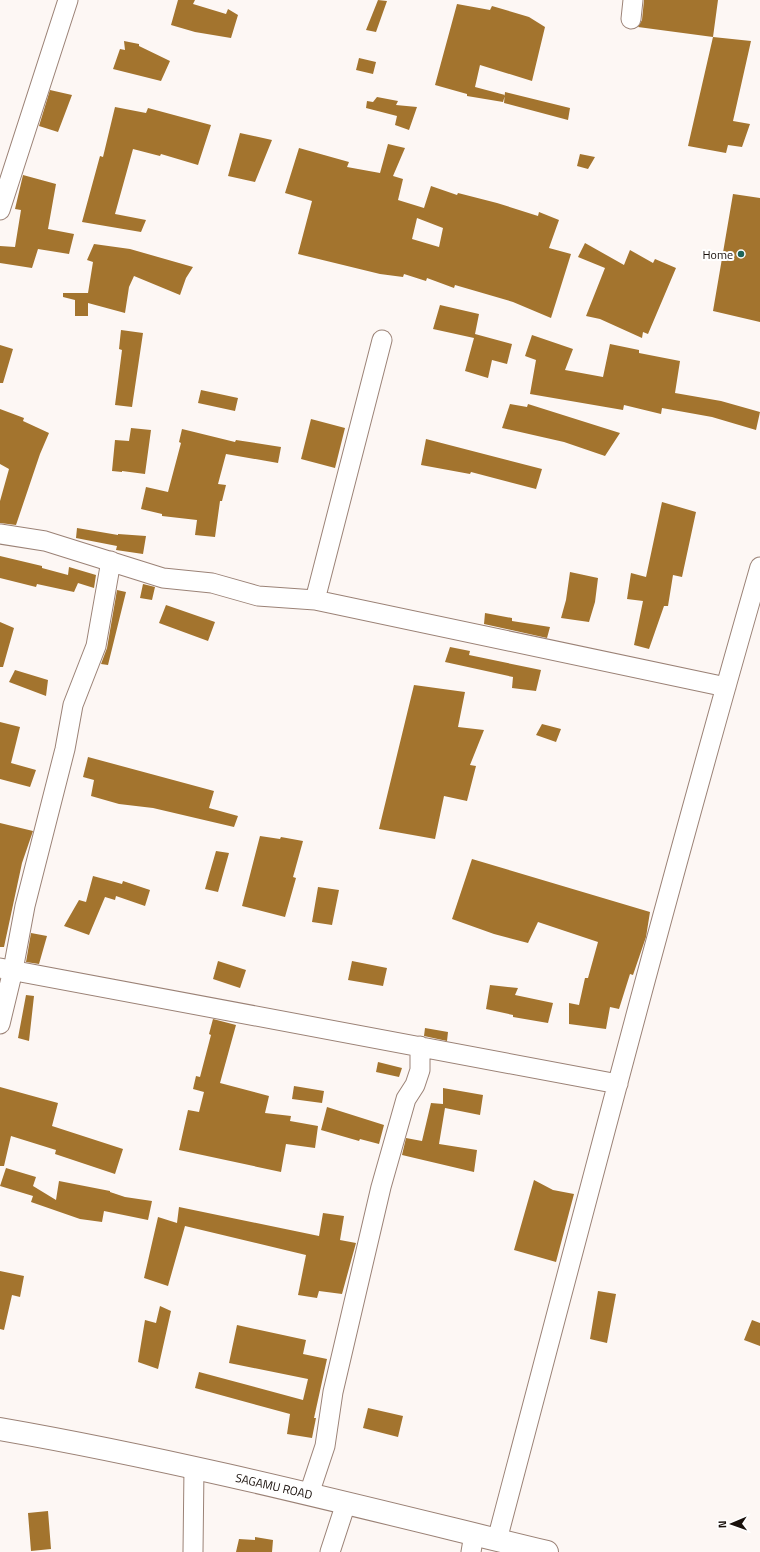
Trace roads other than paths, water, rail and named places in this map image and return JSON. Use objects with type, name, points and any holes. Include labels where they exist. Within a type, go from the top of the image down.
[{"type":"highway","name":"SAGAMU ROAD","points":[[0,1429],[66,1440],[309,1494],[346,1503],[473,1543],[497,1540],[547,1552]]},
{"type":"street","points":[[0,210],[68,0]]},
{"type":"street","points":[[631,19],[634,0]]},
{"type":"street","points":[[315,600],[382,340]]},
{"type":"street","points":[[0,534],[45,541],[164,578],[212,583],[258,596],[315,600],[726,687]]},
{"type":"street","points":[[0,1024],[7,969],[25,906],[65,749],[73,705],[96,646],[111,561]]},
{"type":"street","points":[[497,1540],[618,1084],[760,567]]},
{"type":"street","points":[[7,969],[618,1084]]},
{"type":"street","points":[[309,1494],[325,1446],[333,1392],[381,1187],[406,1099],[415,1085],[420,1070],[420,1046]]},
{"type":"street","points":[[193,1552],[194,1468]]},
{"type":"street","points":[[330,1552],[346,1503]]},
{"type":"place","name":"Home","points":[[741,254]]}]
